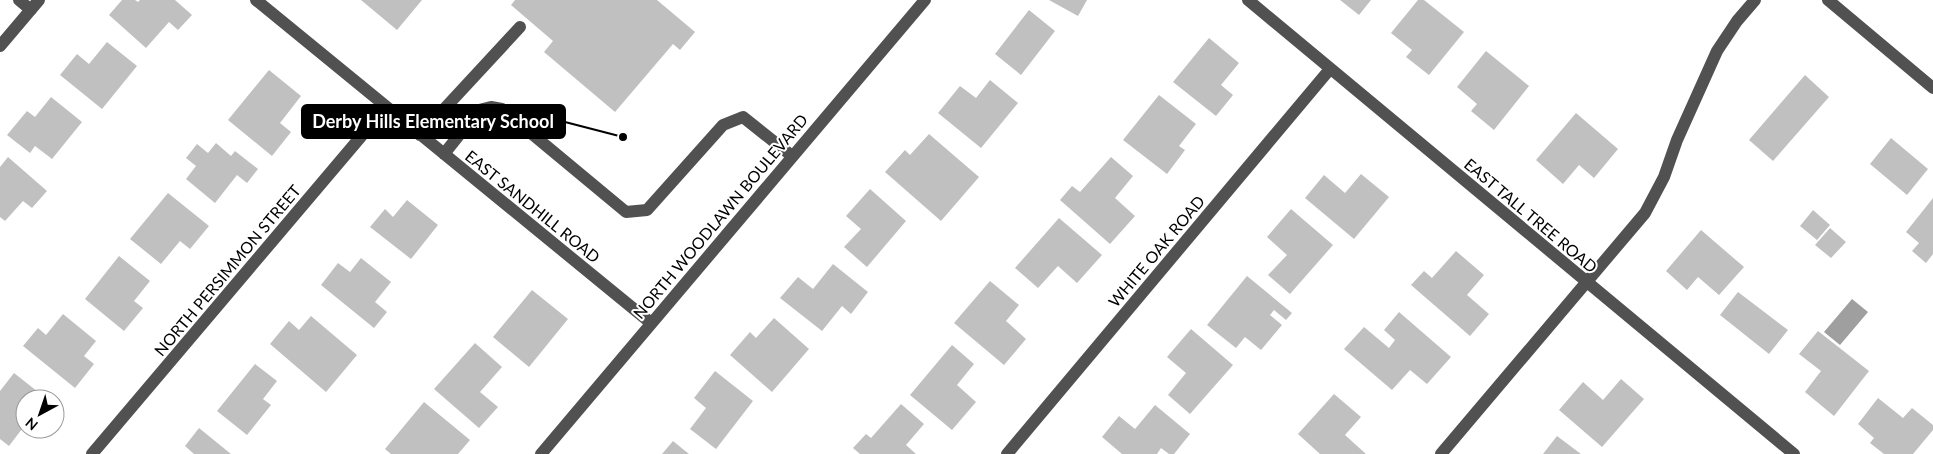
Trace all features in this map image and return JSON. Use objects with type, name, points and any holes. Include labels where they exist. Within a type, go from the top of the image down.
[{"type":"street","points":[[0,46],[35,5],[19,0]]},
{"type":"street","name":"EAST SANDHILL ROAD","points":[[256,0],[651,324]]},
{"type":"street","name":"NORTH WOODLAWN BOULEVARD","points":[[541,454],[925,0]]},
{"type":"street","name":"EAST TALL TREE ROAD","points":[[1248,0],[1794,454]]},
{"type":"street","points":[[1441,454],[1645,213],[1664,177],[1677,140],[1717,51],[1737,21],[1755,0]]},
{"type":"street","points":[[1828,0],[1933,88]]},
{"type":"street","points":[[420,135],[520,27]]},
{"type":"street","name":"WHITE OAK ROAD","points":[[1007,454],[1330,69]]},
{"type":"street","name":"NORTH PERSIMMON STREET","points":[[92,454],[386,107]]},
{"type":"street","points":[[444,154],[479,110],[491,107],[502,109],[626,212],[647,210],[723,125],[743,117],[792,156]]},
{"type":"shaded area","points":[[1852,299],[1868,312],[1840,345],[1824,332]]},
{"type":"building","points":[[122,0],[135,0],[138,2],[140,0],[175,0],[192,15],[178,30],[169,22],[146,48],[109,15]]},
{"type":"building","points":[[361,0],[422,0],[397,30]]},
{"type":"building","points":[[515,0],[657,0],[695,32],[680,50],[673,44],[615,112],[544,52],[553,41],[511,5]]},
{"type":"building","points":[[1049,0],[1087,0],[1078,16]]},
{"type":"building","points":[[1340,0],[1371,0],[1359,15]]},
{"type":"building","points":[[1418,0],[1424,0],[1464,32],[1429,75],[1406,57],[1412,50],[1391,33]]},
{"type":"building","points":[[1029,10],[1055,31],[1021,75],[995,54]]},
{"type":"building","points":[[1209,38],[1239,63],[1221,85],[1233,95],[1216,116],[1173,82]]},
{"type":"building","points":[[107,42],[137,66],[102,109],[60,75],[77,54],[89,64]]},
{"type":"building","points":[[1486,51],[1529,86],[1494,130],[1471,111],[1477,104],[1457,87]]},
{"type":"building","points":[[269,70],[301,96],[280,123],[291,132],[272,156],[228,120]]},
{"type":"building","points":[[1805,75],[1829,97],[1773,161],[1749,140]]},
{"type":"building","points":[[990,80],[1018,103],[981,148],[938,113],[960,86],[976,98]]},
{"type":"building","points":[[1159,95],[1196,124],[1179,146],[1185,150],[1167,174],[1123,140]]},
{"type":"building","points":[[51,97],[82,122],[52,159],[35,146],[30,153],[7,135],[27,111],[35,117]]},
{"type":"building","points":[[1576,113],[1618,149],[1594,178],[1579,165],[1563,184],[1536,160]]},
{"type":"building","points":[[929,134],[979,177],[941,221],[885,172],[905,150],[910,155]]},
{"type":"building","points":[[1891,138],[1928,169],[1907,195],[1870,164]]},
{"type":"building","points":[[216,143],[231,156],[235,151],[258,169],[247,183],[237,175],[215,203],[186,179],[196,166],[186,158],[197,144],[208,153]]},
{"type":"building","points":[[8,157],[47,191],[32,208],[23,201],[5,221],[0,217],[0,167]]},
{"type":"building","points":[[1111,157],[1133,176],[1115,198],[1135,216],[1110,244],[1060,200],[1072,186],[1080,192]]},
{"type":"building","points":[[1361,174],[1389,197],[1354,239],[1305,198],[1324,175],[1345,193]]},
{"type":"building","points":[[870,189],[906,221],[867,267],[844,247],[861,229],[846,216]]},
{"type":"building","points":[[168,193],[209,226],[190,249],[180,241],[161,264],[130,239]]},
{"type":"building","points":[[1933,198],[1933,254],[1926,263],[1912,251],[1919,243],[1906,232]]},
{"type":"building","points":[[407,200],[438,225],[411,259],[370,227],[385,209],[393,217]]},
{"type":"building","points":[[1291,209],[1333,245],[1290,294],[1268,275],[1287,255],[1267,237]]},
{"type":"building","points":[[1813,210],[1830,225],[1817,240],[1800,226]]},
{"type":"building","points":[[1059,218],[1102,255],[1077,283],[1058,266],[1038,288],[1015,268]]},
{"type":"building","points":[[1830,228],[1846,242],[1831,258],[1815,245]]},
{"type":"building","points":[[1701,230],[1744,267],[1719,295],[1698,277],[1687,290],[1666,271]]},
{"type":"building","points":[[1456,251],[1484,275],[1467,295],[1489,314],[1470,336],[1411,285],[1424,271],[1432,278]]},
{"type":"building","points":[[119,256],[150,281],[134,301],[143,308],[124,331],[85,299]]},
{"type":"building","points":[[361,258],[391,282],[375,302],[387,312],[374,328],[321,285],[338,263],[350,272]]},
{"type":"building","points":[[833,264],[868,292],[851,314],[842,306],[822,331],[780,298],[798,277],[813,289]]},
{"type":"building","points":[[1247,276],[1292,313],[1286,320],[1274,310],[1270,315],[1282,325],[1261,350],[1245,337],[1236,348],[1207,325]]},
{"type":"building","points":[[990,281],[1019,305],[1006,321],[1026,339],[1004,365],[954,323]]},
{"type":"building","points":[[532,290],[568,319],[529,367],[493,337]]},
{"type":"building","points":[[1738,292],[1788,330],[1769,354],[1720,315]]},
{"type":"building","points":[[1399,312],[1451,357],[1427,384],[1410,370],[1392,390],[1344,349],[1364,327],[1389,348],[1395,340],[1384,330]]},
{"type":"building","points":[[63,314],[96,341],[84,356],[94,364],[75,388],[23,346],[38,328],[46,335]]},
{"type":"building","points":[[311,316],[357,355],[326,392],[270,344],[289,321],[299,330]]},
{"type":"building","points":[[774,318],[809,349],[772,392],[730,355],[750,332],[756,338]]},
{"type":"building","points":[[1191,329],[1233,365],[1190,414],[1168,395],[1186,373],[1167,357]]},
{"type":"building","points":[[1818,331],[1869,371],[1834,416],[1805,392],[1821,371],[1799,354]]},
{"type":"building","points":[[475,343],[502,367],[480,392],[498,407],[479,428],[434,389]]},
{"type":"building","points":[[952,345],[974,364],[957,385],[976,402],[952,430],[910,395]]},
{"type":"building","points":[[255,364],[277,381],[263,399],[271,405],[247,435],[217,411]]},
{"type":"building","points":[[715,371],[753,401],[716,449],[690,429],[706,408],[694,398]]},
{"type":"building","points":[[14,373],[34,389],[15,389],[15,438],[9,446],[0,439],[0,391]]},
{"type":"building","points":[[1621,379],[1644,399],[1602,447],[1559,410],[1583,382],[1603,400]]},
{"type":"building","points":[[1334,394],[1361,417],[1345,435],[1366,454],[1320,454],[1298,434]]},
{"type":"building","points":[[1878,398],[1903,418],[1912,408],[1933,425],[1933,430],[1913,454],[1884,454],[1870,443],[1874,438],[1858,424]]},
{"type":"building","points":[[424,402],[470,440],[458,454],[391,454],[385,449]]},
{"type":"building","points":[[901,404],[924,424],[906,445],[916,454],[860,454],[853,448],[866,434],[871,438]]},
{"type":"building","points":[[1155,405],[1190,434],[1174,454],[1169,454],[1161,448],[1157,454],[1122,454],[1102,437],[1119,416],[1135,429]]},
{"type":"building","points":[[199,428],[231,454],[194,454],[185,446]]},
{"type":"building","points":[[1557,436],[1581,454],[1543,454]]},
{"type":"building","points":[[673,441],[689,454],[662,454]]},
{"type":"place","name":"Derby Hills Elementary School","points":[[623,137]]}]
